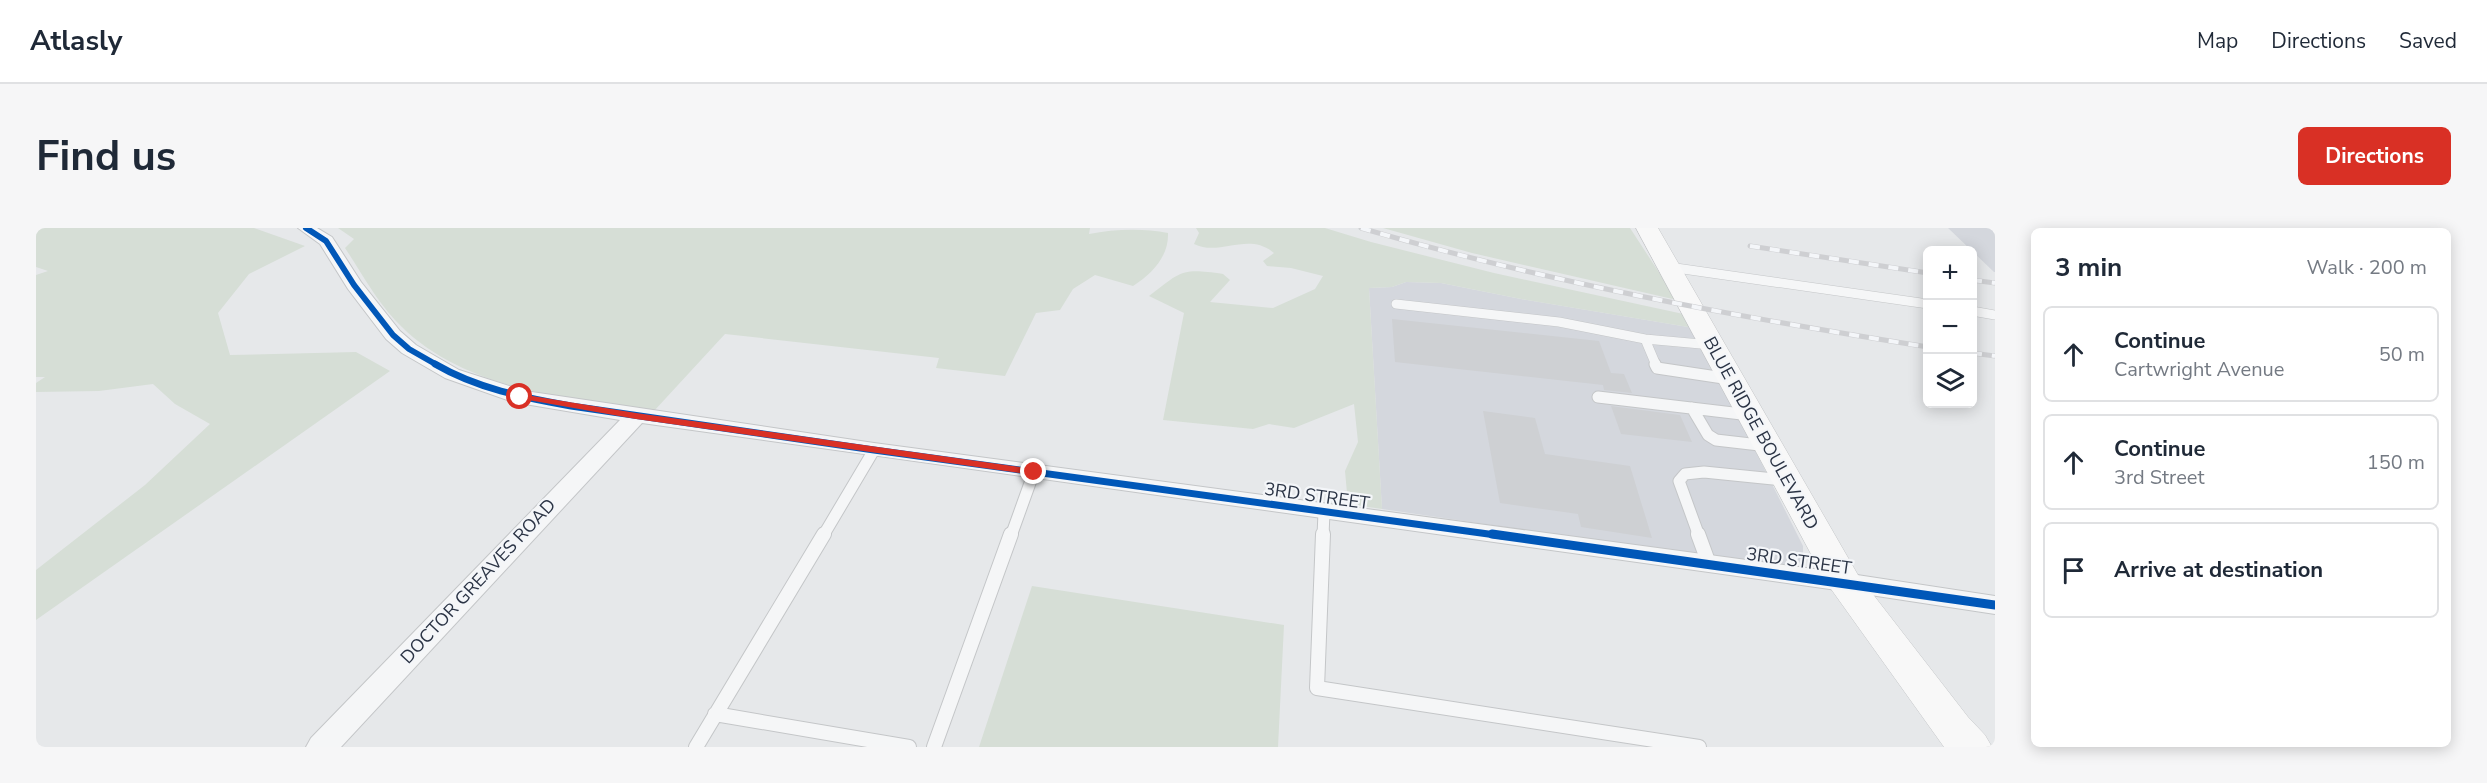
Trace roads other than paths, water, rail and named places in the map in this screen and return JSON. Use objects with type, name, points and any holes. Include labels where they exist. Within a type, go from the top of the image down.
[{"type":"main road","name":"BLUE RIDGE BOULEVARD","points":[[1647,228],[1844,582],[1953,729],[1970,747]]},
{"type":"street","name":"3RD STREET","points":[[306,228],[326,242],[354,285],[393,335],[429,363],[479,384],[520,397],[874,450],[1844,582],[1995,605]]},
{"type":"street","name":"DOCTOR GREAVES ROAD","points":[[322,747],[636,416]]},
{"type":"lane","points":[[1669,267],[1923,303]]},
{"type":"lane","points":[[1396,304],[1559,322],[1645,339],[1712,345]]},
{"type":"lane","points":[[1977,312],[1995,315]]},
{"type":"lane","points":[[1645,339],[1657,368],[1732,380]]},
{"type":"lane","points":[[1598,397],[1752,415]]},
{"type":"lane","points":[[1692,408],[1708,435],[1716,440],[1769,446]]},
{"type":"lane","points":[[696,747],[874,450]]},
{"type":"lane","points":[[934,747],[1034,472]]},
{"type":"lane","points":[[1709,564],[1679,481],[1685,474],[1713,473],[1788,480]]},
{"type":"lane","points":[[1324,512],[1317,688],[1699,747]]},
{"type":"lane","points":[[715,714],[909,747]]},
{"type":"railway","points":[[1361,228],[1501,265],[1642,296],[1923,346]]},
{"type":"railway","points":[[1750,246],[1923,272]]},
{"type":"railway","points":[[1977,281],[1995,283]]},
{"type":"railway","points":[[1977,354],[1995,356]]}]
